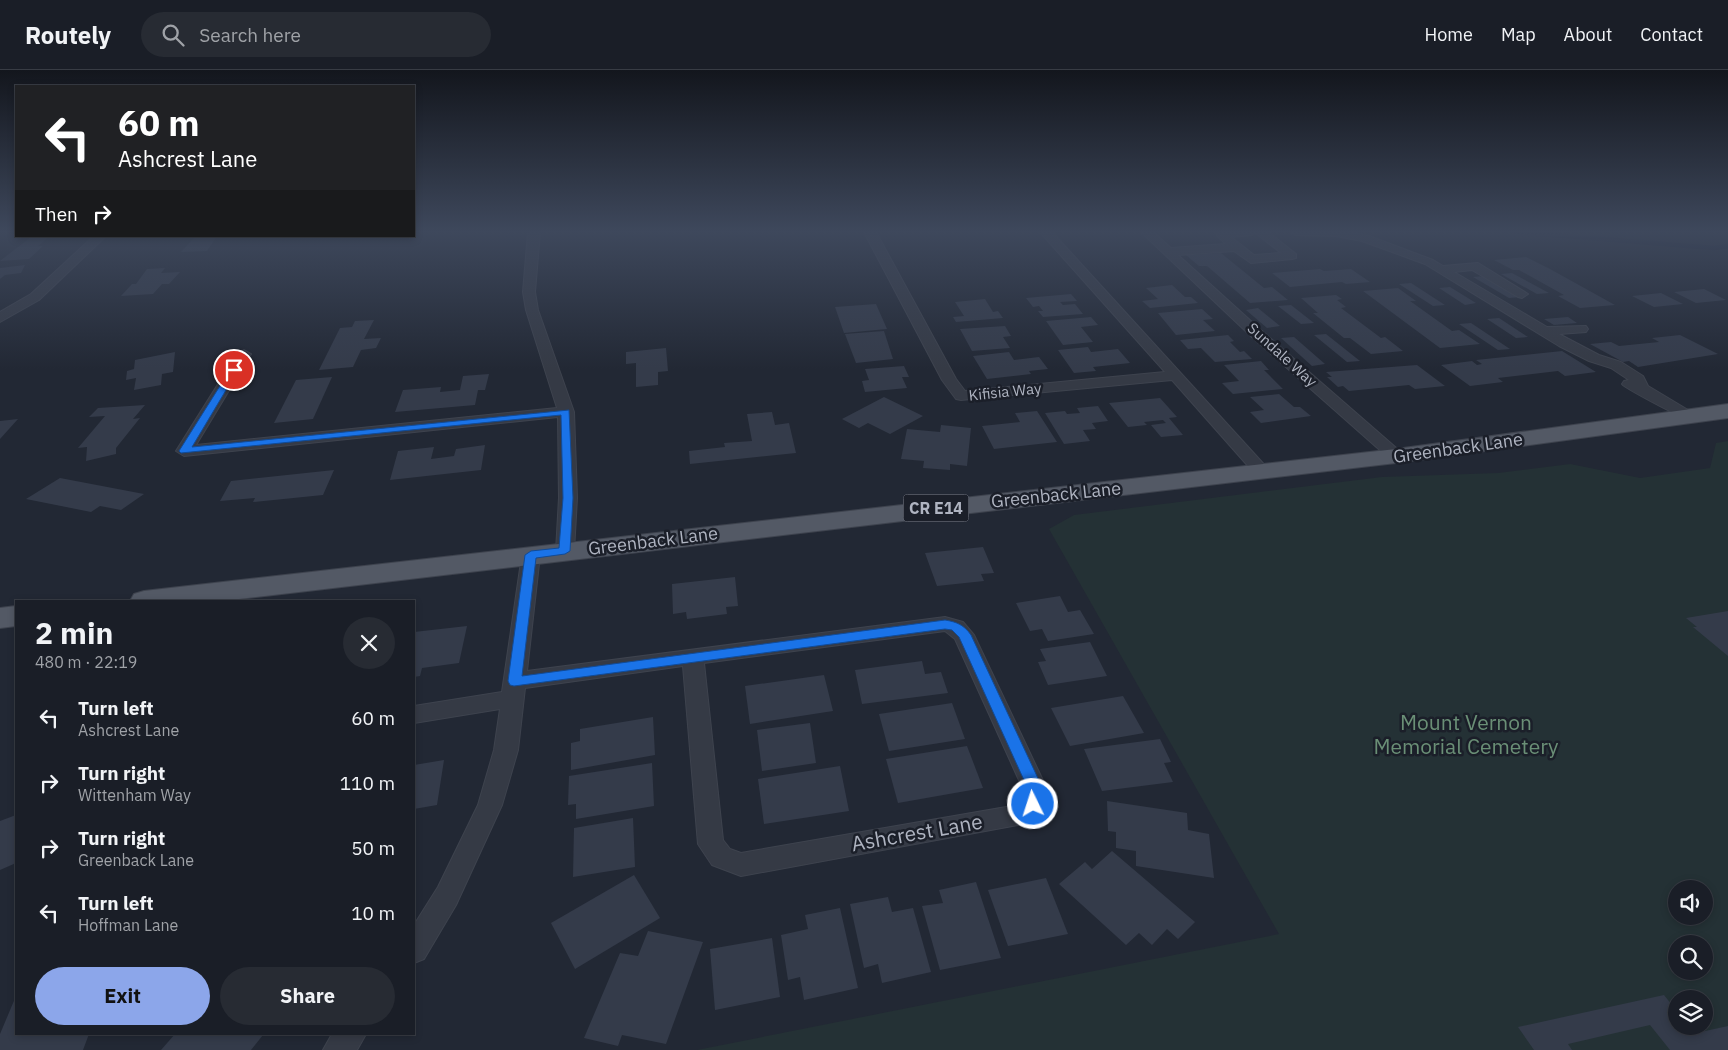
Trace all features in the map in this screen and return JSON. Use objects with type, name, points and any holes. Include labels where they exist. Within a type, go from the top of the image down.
[{"type":"main road","name":"Greenback Lane","points":[[152,600],[1396,456],[1728,411]]},
{"type":"main road","points":[[0,618],[15,616]]},
{"type":"street","points":[[0,318],[35,297],[56,278]]},
{"type":"street","points":[[530,278],[529,292],[532,310],[566,412],[568,498],[565,551]]},
{"type":"street","name":"Kifisia Way","points":[[894,278],[949,380],[961,396],[1176,375]]},
{"type":"street","points":[[1088,278],[1262,472]]},
{"type":"street","name":"Sundale Way","points":[[1197,278],[1258,335],[1396,456]]},
{"type":"street","points":[[1458,278],[1594,358],[1598,366],[1623,382],[1641,388],[1690,416]]},
{"type":"street","points":[[1494,278],[1522,294]]},
{"type":"street","points":[[1546,331],[1581,329]]},
{"type":"street","points":[[244,354],[184,451],[566,412]]},
{"type":"street","points":[[415,948],[447,896],[490,805],[506,750],[531,555]]},
{"type":"street","name":"Ashcrest Lane","points":[[415,714],[514,690],[693,658],[945,624],[956,627],[964,635],[1036,789],[1033,804],[1018,815],[741,865],[721,857],[711,844],[693,658]]},
{"type":"street","points":[[338,1050],[350,1035]]},
{"type":"green space","name":"Mount Vernon Memorial Cemetery","points":[[1728,441],[1728,1050],[697,1050],[1279,934],[1049,529],[1074,515],[1382,477],[1498,473],[1570,464],[1640,478],[1710,468],[1716,443]]},
{"type":"building","points":[[141,278],[175,278],[169,284],[162,284],[153,294],[121,296],[132,284],[136,284]]},
{"type":"building","points":[[1221,278],[1251,278],[1264,288],[1272,287],[1288,300],[1250,303]]},
{"type":"building","points":[[1278,278],[1364,278],[1370,282],[1346,284],[1342,282],[1290,287]]},
{"type":"building","points":[[1474,278],[1487,278],[1521,297],[1509,298]]},
{"type":"building","points":[[1508,278],[1521,278],[1549,293],[1537,294]]},
{"type":"building","points":[[1533,278],[1566,278],[1615,305],[1580,308],[1558,296],[1564,295]]},
{"type":"building","points":[[1411,283],[1445,305],[1433,306],[1399,284]]},
{"type":"building","points":[[1172,285],[1185,297],[1191,297],[1198,303],[1150,308],[1142,301],[1158,299],[1146,288]]},
{"type":"building","points":[[1450,287],[1476,303],[1465,305],[1439,288]]},
{"type":"building","points":[[1398,288],[1416,301],[1410,301],[1452,331],[1459,330],[1480,344],[1440,348],[1363,291]]},
{"type":"building","points":[[1704,289],[1726,300],[1696,303],[1674,292]]},
{"type":"building","points":[[1661,293],[1683,304],[1654,307],[1632,296]]},
{"type":"building","points":[[1071,294],[1077,301],[1060,302],[1063,305],[1075,304],[1083,314],[1043,317],[1038,311],[1043,311],[1039,306],[1033,307],[1026,298]]},
{"type":"building","points":[[1336,295],[1342,299],[1337,300],[1346,307],[1341,308],[1381,338],[1385,337],[1403,351],[1371,354],[1350,338],[1344,338],[1313,313],[1318,313],[1301,298]]},
{"type":"building","points":[[985,299],[993,312],[998,311],[1003,318],[956,322],[953,317],[964,316],[955,302]]},
{"type":"building","points":[[876,304],[887,329],[844,333],[835,307]]},
{"type":"building","points":[[1291,305],[1314,323],[1301,324],[1278,306]]},
{"type":"building","points":[[1258,308],[1280,326],[1267,328],[1246,310]]},
{"type":"building","points":[[1202,309],[1213,319],[1203,320],[1215,331],[1176,335],[1158,313]]},
{"type":"building","points":[[1091,317],[1098,325],[1081,327],[1093,342],[1063,345],[1046,321]]},
{"type":"building","points":[[1568,317],[1577,323],[1554,325],[1544,319]]},
{"type":"building","points":[[1499,318],[1528,337],[1516,338],[1487,319]]},
{"type":"building","points":[[374,320],[364,339],[381,338],[376,348],[361,350],[353,367],[319,370],[340,328],[352,327],[355,321]]},
{"type":"building","points":[[1471,323],[1510,349],[1498,350],[1459,324]]},
{"type":"building","points":[[1005,326],[1011,336],[1003,337],[1010,348],[972,351],[960,329]]},
{"type":"building","points":[[884,331],[893,359],[856,363],[845,334]]},
{"type":"building","points":[[1326,334],[1360,361],[1347,362],[1314,335]]},
{"type":"building","points":[[1228,335],[1234,341],[1230,342],[1240,352],[1244,351],[1252,359],[1215,362],[1201,348],[1188,349],[1180,340]]},
{"type":"building","points":[[1680,335],[1718,354],[1638,367],[1629,361],[1623,362],[1590,344],[1611,342],[1619,346],[1659,342],[1652,338]]},
{"type":"building","points":[[1294,337],[1325,364],[1312,366],[1281,338]]},
{"type":"building","points":[[1088,347],[1091,352],[1118,349],[1130,363],[1093,367],[1096,371],[1074,373],[1058,350]]},
{"type":"building","points":[[666,348],[668,371],[658,372],[658,385],[636,387],[636,363],[626,364],[626,352]]},
{"type":"building","points":[[1562,351],[1596,372],[1565,376],[1558,371],[1498,378],[1503,382],[1470,386],[1441,365],[1472,361],[1477,365],[1482,364],[1476,360]]},
{"type":"building","points":[[175,352],[173,372],[162,374],[161,385],[134,390],[136,378],[126,380],[127,371],[134,369],[135,360]]},
{"type":"building","points":[[1009,352],[1014,360],[1039,357],[1048,369],[1029,371],[1031,374],[987,379],[973,356]]},
{"type":"building","points":[[1261,361],[1269,370],[1264,370],[1283,389],[1233,394],[1222,383],[1239,381],[1224,365]]},
{"type":"building","points":[[1417,365],[1445,386],[1415,389],[1409,385],[1349,391],[1343,386],[1338,387],[1327,377],[1332,377],[1326,372]]},
{"type":"building","points":[[904,366],[909,377],[902,377],[907,388],[865,392],[862,381],[869,380],[865,369]]},
{"type":"building","points":[[489,374],[485,390],[478,390],[475,405],[395,412],[403,390],[441,387],[440,392],[460,390],[463,376]]},
{"type":"building","points":[[332,377],[313,419],[274,423],[296,380]]},
{"type":"building","points":[[1279,394],[1294,407],[1300,407],[1311,416],[1261,423],[1250,412],[1264,410],[1250,397]]},
{"type":"building","points":[[884,397],[923,416],[890,434],[868,423],[859,428],[842,419]]},
{"type":"building","points":[[1160,398],[1177,417],[1169,418],[1183,435],[1161,437],[1151,425],[1166,423],[1163,420],[1144,422],[1147,425],[1128,427],[1109,403]]},
{"type":"building","points":[[145,405],[133,419],[140,418],[116,448],[116,454],[86,461],[87,447],[78,448],[105,416],[89,417],[98,408]]},
{"type":"building","points":[[1098,406],[1108,421],[1092,423],[1096,429],[1083,430],[1090,441],[1064,444],[1045,413],[1065,411],[1067,414],[1080,413],[1077,408]]},
{"type":"building","points":[[1037,411],[1057,442],[994,449],[982,426],[1020,422],[1015,413]]},
{"type":"building","points":[[772,412],[775,425],[789,423],[796,453],[690,464],[689,451],[725,447],[724,443],[752,441],[747,414]]},
{"type":"building","points":[[18,419],[0,439],[0,421]]},
{"type":"building","points":[[941,425],[971,428],[967,466],[950,464],[950,470],[923,468],[924,461],[901,459],[907,429],[940,432]]},
{"type":"building","points":[[485,445],[481,470],[390,480],[398,451],[434,447],[431,459],[454,456],[456,449]]},
{"type":"building","points":[[334,470],[323,495],[253,502],[255,498],[220,501],[231,481]]},
{"type":"building","points":[[60,478],[144,494],[121,510],[100,506],[91,512],[26,499]]},
{"type":"building","points":[[983,547],[994,573],[981,574],[984,581],[937,586],[925,553]]},
{"type":"building","points":[[735,577],[738,606],[726,607],[727,614],[687,619],[686,612],[673,614],[672,584]]},
{"type":"building","points":[[1060,596],[1068,612],[1080,610],[1094,634],[1048,641],[1042,629],[1030,631],[1016,603]]},
{"type":"building","points":[[1728,611],[1728,656],[1693,627],[1697,627],[1686,618]]},
{"type":"building","points":[[467,626],[459,663],[422,668],[420,676],[415,677],[415,632]]},
{"type":"building","points":[[1090,642],[1107,676],[1048,685],[1038,662],[1046,661],[1040,649]]},
{"type":"building","points":[[922,661],[925,674],[941,672],[948,693],[862,704],[855,670]]},
{"type":"building","points":[[824,675],[833,711],[750,724],[745,686]]},
{"type":"building","points":[[1123,696],[1144,733],[1070,746],[1051,708]]},
{"type":"building","points":[[952,703],[965,739],[889,751],[879,714]]},
{"type":"building","points":[[653,717],[655,755],[571,770],[571,743],[580,741],[580,729]]},
{"type":"building","points":[[810,723],[816,763],[762,771],[757,730]]},
{"type":"building","points":[[1160,739],[1171,762],[1164,763],[1173,782],[1102,791],[1084,749]]},
{"type":"building","points":[[967,746],[983,788],[898,803],[886,759]]},
{"type":"building","points":[[444,760],[437,805],[415,809],[415,765]]},
{"type":"building","points":[[652,763],[654,806],[576,819],[576,804],[568,805],[569,776]]},
{"type":"building","points":[[840,766],[849,811],[764,824],[758,779]]},
{"type":"building","points":[[1107,801],[1187,813],[1188,830],[1209,834],[1214,878],[1136,866],[1136,851],[1116,848],[1116,832],[1108,831]]},
{"type":"building","points":[[15,815],[15,863],[0,870],[0,821]]},
{"type":"building","points":[[633,818],[635,867],[573,877],[574,828]]},
{"type":"building","points":[[1112,851],[1195,922],[1178,939],[1167,929],[1152,945],[1139,933],[1126,945],[1059,884],[1085,862],[1092,869]]},
{"type":"building","points":[[634,875],[660,918],[575,969],[551,923]]},
{"type":"building","points":[[1046,878],[1068,934],[1008,946],[988,890]]},
{"type":"building","points":[[976,882],[1001,958],[940,970],[922,906],[943,903],[939,890]]},
{"type":"building","points":[[888,897],[892,912],[913,908],[931,972],[882,983],[878,964],[864,968],[850,904]]},
{"type":"building","points":[[840,908],[858,988],[804,1000],[800,977],[788,980],[781,935],[808,929],[805,915]]},
{"type":"building","points":[[648,931],[703,942],[666,1044],[622,1035],[618,1046],[584,1038],[620,953],[638,956]]},
{"type":"building","points":[[772,938],[780,997],[715,1010],[710,949]]},
{"type":"building","points":[[1664,995],[1668,1000],[1668,1035],[1713,1035],[1713,1029],[1728,1026],[1728,1050],[1670,1050],[1650,1025],[1568,1044],[1572,1050],[1534,1050],[1518,1027]]},
{"type":"building","points":[[15,998],[15,1035],[89,1035],[83,1050],[0,1050],[0,1034]]},
{"type":"building","points":[[174,1035],[263,1035],[251,1050],[161,1050]]},
{"type":"route","points":[[234,370],[184,451],[566,412],[568,498],[565,551],[531,555],[514,681],[945,624],[956,627],[964,635],[1036,789],[1033,804]]}]
